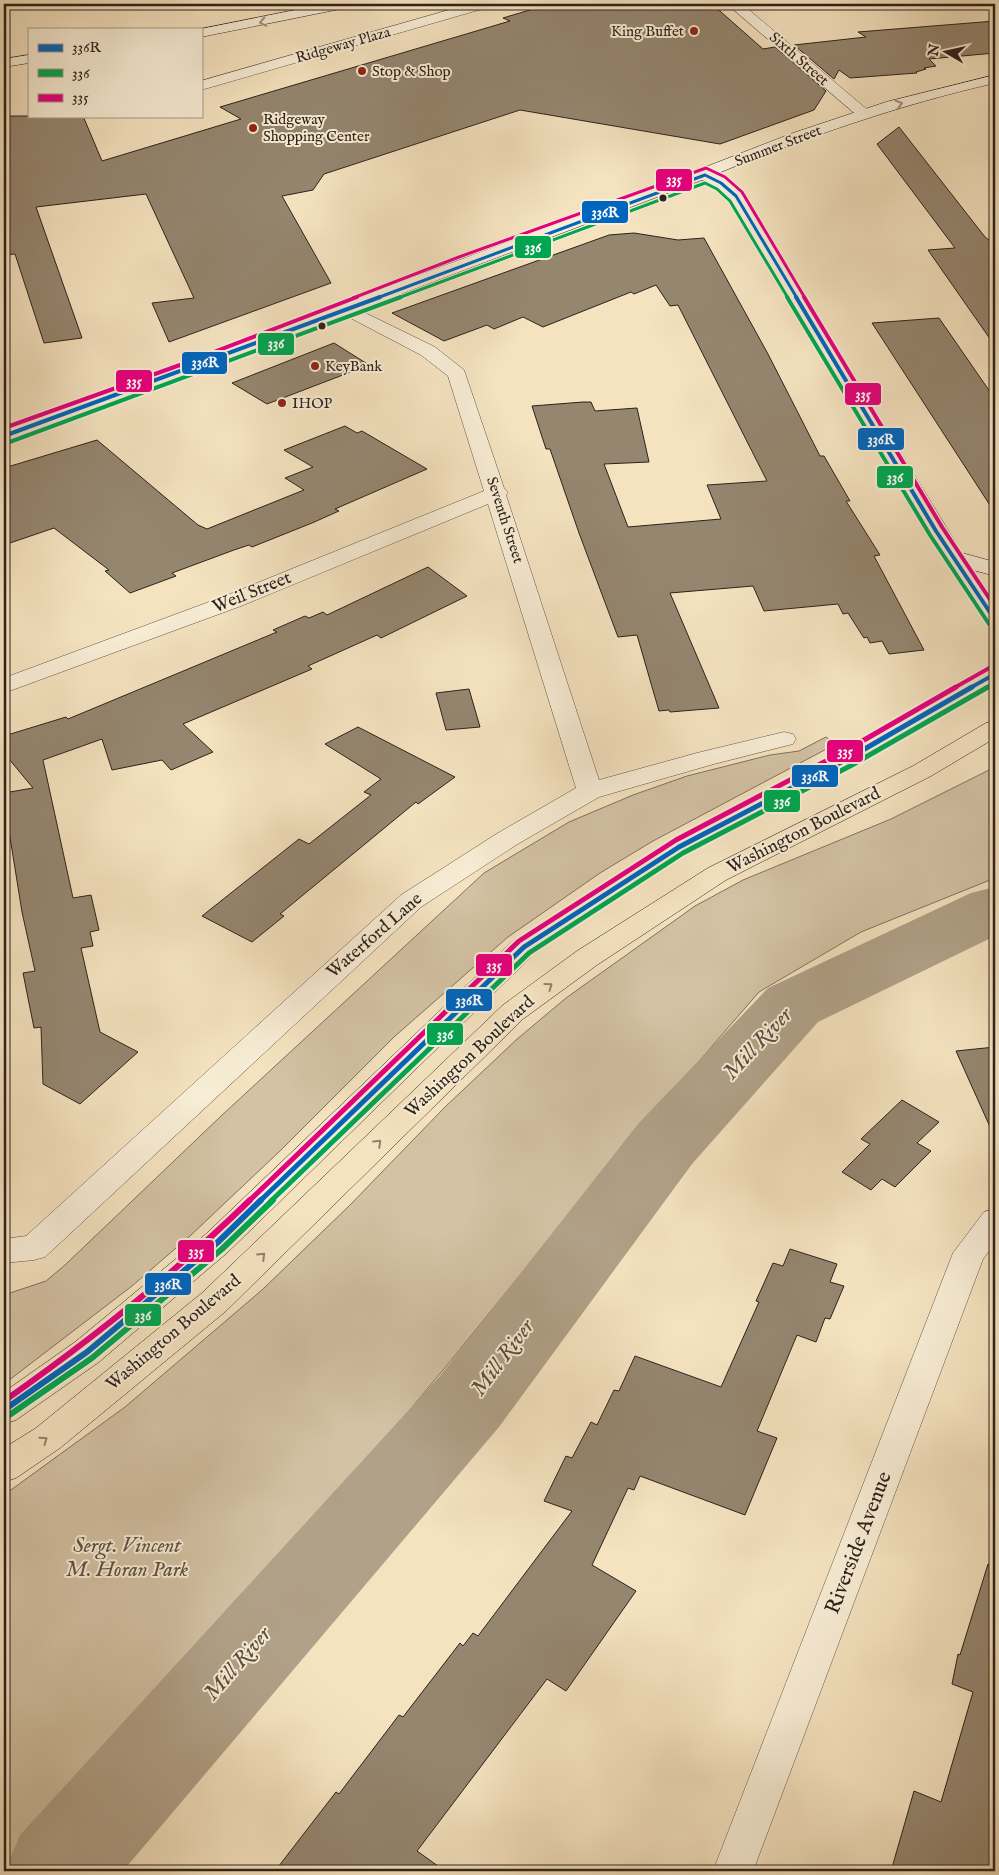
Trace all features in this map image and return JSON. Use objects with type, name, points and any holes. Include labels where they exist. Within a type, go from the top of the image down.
[{"type":"main road","points":[[4,1410],[87,1352],[217,1242],[524,947],[680,847],[849,758],[995,674]]},
{"type":"main road","name":"Washington Boulevard","points":[[4,1467],[48,1438],[214,1302],[513,1012],[587,958],[717,874],[922,771],[995,728]]},
{"type":"street","points":[[202,33],[345,4]]},
{"type":"street","name":"Ridgeway Plaza","points":[[202,86],[484,4]]},
{"type":"street","name":"Sixth Street","points":[[734,4],[864,114]]},
{"type":"street","points":[[4,63],[28,59]]},
{"type":"street","name":"Summer Street","points":[[4,436],[183,372],[345,308],[864,114],[995,79]]},
{"type":"street","points":[[705,175],[721,183],[736,196],[936,531],[995,620]]},
{"type":"street","name":"Seventh Street","points":[[345,308],[428,351],[457,374],[497,493],[590,791]]},
{"type":"street","name":"Weil Street","points":[[4,686],[233,601],[497,493]]},
{"type":"street","points":[[954,558],[995,570]]},
{"type":"street","name":"Waterford Lane","points":[[4,1251],[34,1248],[411,901],[507,839],[590,791],[706,758],[784,739]]},
{"type":"street","name":"Riverside Avenue","points":[[733,1871],[969,1253],[995,1221]]},
{"type":"green space","points":[[826,737],[836,744],[653,841],[600,873],[508,937],[394,1037],[281,1150],[190,1236],[132,1286],[4,1384],[4,1295],[46,1281],[65,1265],[220,1117],[484,873],[569,822],[633,795],[687,776],[770,755],[799,751]]},
{"type":"green space","name":"Sergt. Vincent M. Horan Park","points":[[995,767],[995,878],[861,932],[759,992],[615,1158],[448,1364],[147,1726],[7,1871],[4,1871],[4,1495],[125,1407],[262,1290],[350,1205],[445,1107],[516,1040],[566,998],[695,906],[743,880],[891,819]]},
{"type":"building","points":[[550,4],[712,4],[763,49],[775,47],[826,91],[814,110],[720,144],[520,110],[324,174],[313,190],[282,196],[331,283],[169,342],[152,303],[194,298],[146,194],[36,207],[82,338],[44,343],[15,254],[4,255],[4,116],[84,118],[102,161],[241,119],[220,107],[510,21],[503,18]]},
{"type":"building","points":[[995,21],[995,53],[929,59],[936,66],[924,68],[926,69],[917,73],[850,78],[839,70],[834,79],[794,45],[866,37],[858,32]]},
{"type":"building","points":[[899,127],[985,237],[995,245],[995,346],[928,250],[955,248],[877,144]]},
{"type":"building","points":[[634,233],[678,240],[704,238],[768,354],[820,456],[824,456],[850,501],[846,501],[880,555],[874,556],[924,650],[889,654],[882,641],[870,643],[867,637],[864,638],[848,613],[843,614],[838,604],[764,611],[753,586],[670,593],[719,708],[670,712],[669,710],[659,711],[637,635],[618,637],[550,449],[546,449],[532,406],[591,402],[595,411],[637,408],[649,462],[604,464],[628,527],[721,519],[707,485],[767,481],[678,305],[670,306],[656,285],[634,294],[631,292],[543,327],[523,317],[494,329],[487,325],[444,341],[392,313],[609,235]]},
{"type":"building","points":[[939,318],[995,399],[995,513],[872,323]]},
{"type":"building","points":[[334,343],[369,365],[267,404],[232,383]]},
{"type":"building","points":[[345,426],[357,433],[362,431],[427,469],[335,509],[339,511],[312,523],[252,547],[249,545],[172,573],[176,576],[130,593],[105,571],[109,570],[54,528],[4,545],[4,468],[97,440],[198,525],[207,529],[304,490],[285,478],[313,467],[284,450]]},
{"type":"building","points":[[428,567],[467,596],[381,638],[377,635],[308,666],[312,669],[183,724],[213,752],[171,770],[162,760],[112,770],[102,739],[43,760],[73,898],[91,895],[99,930],[90,932],[93,946],[81,948],[100,1032],[138,1052],[80,1104],[43,1084],[41,1027],[34,1028],[23,973],[35,971],[22,912],[4,800],[4,793],[33,788],[4,753],[4,736],[66,717],[68,719],[277,632],[273,630],[305,616],[309,618],[323,612],[327,615]]},
{"type":"building","points":[[469,689],[480,727],[446,730],[436,693]]},
{"type":"building","points":[[358,727],[455,777],[418,804],[416,802],[280,914],[284,916],[252,942],[202,916],[299,839],[309,844],[371,795],[364,792],[381,779],[325,744]]},
{"type":"building","points":[[995,1047],[995,1138],[956,1051]]},
{"type":"building","points":[[902,1100],[939,1122],[917,1143],[931,1151],[895,1187],[882,1179],[871,1190],[842,1172],[870,1144],[861,1139]]},
{"type":"building","points":[[790,1249],[837,1264],[830,1282],[844,1286],[830,1319],[825,1318],[816,1342],[797,1335],[757,1431],[777,1438],[745,1515],[640,1476],[634,1490],[628,1488],[592,1565],[636,1591],[566,1691],[547,1679],[417,1851],[445,1871],[275,1871],[336,1792],[339,1794],[399,1715],[403,1717],[460,1643],[463,1646],[473,1633],[478,1636],[572,1511],[544,1501],[566,1456],[572,1458],[591,1422],[597,1425],[614,1390],[619,1391],[635,1356],[721,1387],[759,1302],[756,1301],[773,1263],[783,1266]]},
{"type":"building","points":[[988,1564],[995,1565],[995,1871],[891,1871],[914,1791],[941,1802],[973,1692],[952,1684],[958,1654],[960,1655]]},
{"type":"waterway","name":"Mill River","points":[[56,1871],[469,1402],[665,1144],[793,1005],[995,909]]},
{"type":"transit line","name":"335","points":[[4,428],[180,365],[459,257],[706,168],[725,177],[742,192],[942,527],[995,607]]},
{"type":"transit line","name":"336R","points":[[4,436],[705,175],[721,183],[736,196],[936,531],[995,620]]},
{"type":"transit line","name":"336","points":[[7,443],[705,183],[717,189],[730,201],[930,535],[989,624]]},
{"type":"transit line","name":"335","points":[[4,1401],[82,1346],[212,1237],[519,941],[676,840],[845,751],[991,667]]},
{"type":"transit line","name":"336R","points":[[4,1410],[87,1352],[217,1243],[524,947],[679,847],[849,758],[995,674]]},
{"type":"transit line","name":"336","points":[[8,1416],[92,1358],[222,1249],[529,953],[683,853],[852,765],[995,683]]},
{"type":"place","name":"King Buffet","points":[[694,31]]},
{"type":"place","name":"Stop & Shop","points":[[362,71]]},
{"type":"place","name":"Ridgeway Shopping Center","points":[[253,128]]},
{"type":"place","name":"KeyBank","points":[[315,366]]},
{"type":"place","name":"IHOP","points":[[282,403]]}]
